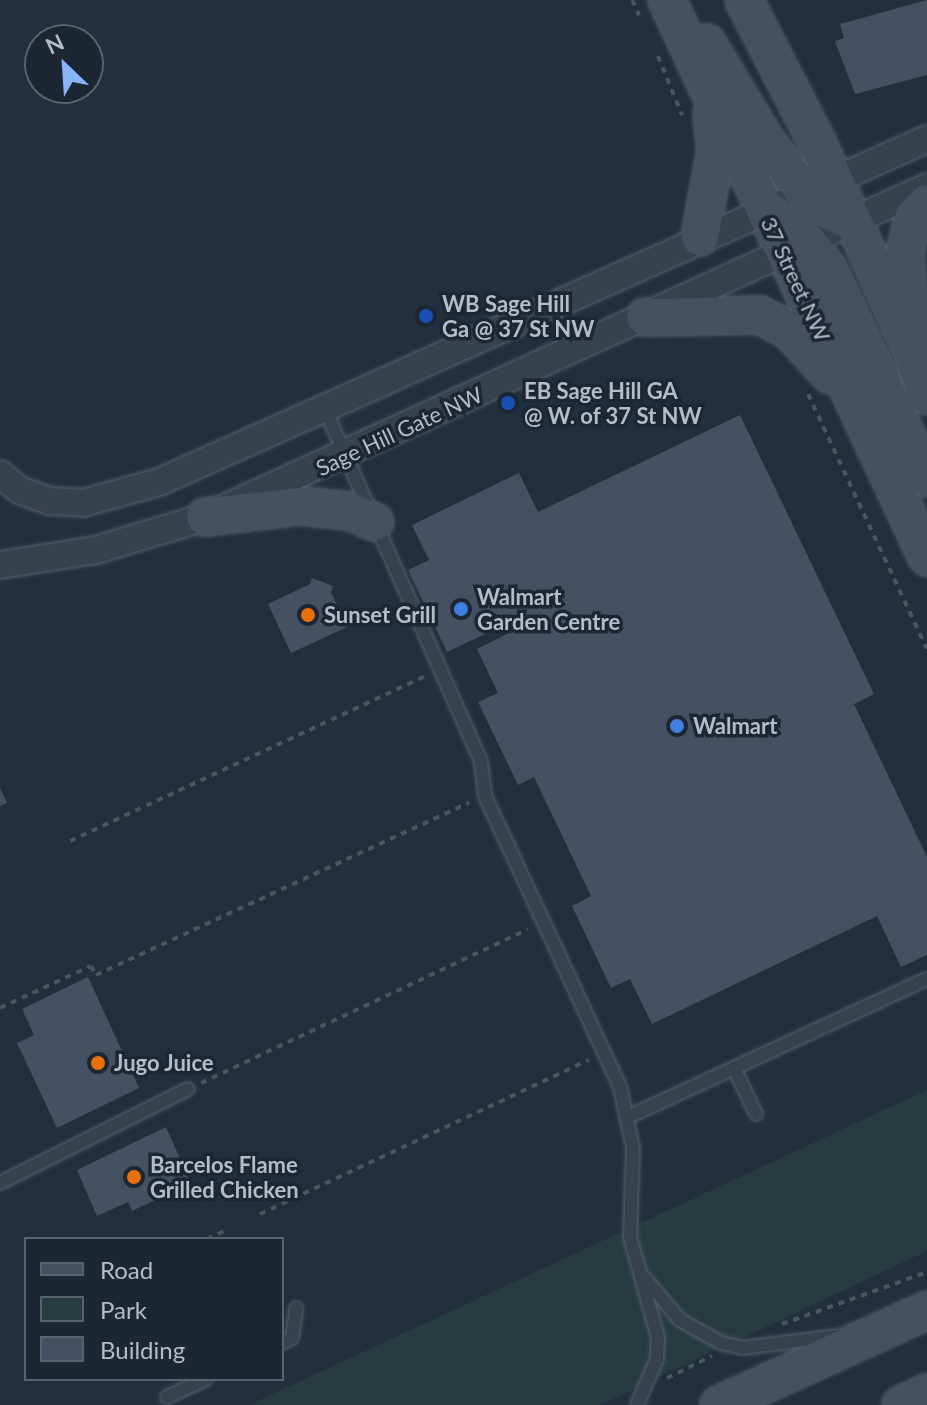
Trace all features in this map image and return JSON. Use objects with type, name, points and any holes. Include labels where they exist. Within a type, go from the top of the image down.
[{"type":"street","name":"37 Street NW","points":[[667,0],[763,208],[797,247],[854,402],[927,557]]},
{"type":"street","points":[[682,0],[766,141],[818,185],[853,222],[913,353],[927,396]]},
{"type":"street","points":[[750,2],[818,185]]},
{"type":"street","points":[[700,237],[716,151],[710,97]]},
{"type":"street","points":[[0,474],[19,490],[50,501],[99,500],[159,482],[763,208],[927,139]]},
{"type":"street","name":"Sage Hill Gate NW","points":[[0,565],[96,550],[205,517],[345,457],[927,187]]},
{"type":"street","points":[[913,353],[905,252],[914,216],[927,203]]},
{"type":"street","points":[[797,247],[828,269],[927,478]]},
{"type":"street","points":[[645,317],[738,313],[777,322],[854,402]]},
{"type":"street","points":[[205,517],[300,506],[350,511],[375,522]]},
{"type":"street","points":[[719,1405],[927,1310]]},
{"type":"street","points":[[901,1405],[927,1393]]},
{"type":"lane","points":[[324,407],[481,762],[485,796],[620,1087],[633,1148],[630,1237],[658,1348],[637,1405]]},
{"type":"lane","points":[[628,1117],[927,979]]},
{"type":"lane","points":[[734,1068],[756,1114]]},
{"type":"lane","points":[[0,1183],[188,1089]]},
{"type":"lane","points":[[638,1269],[680,1320],[721,1343],[742,1348],[884,1329]]},
{"type":"lane","points":[[284,1342],[292,1338],[296,1308]]},
{"type":"lane","points":[[167,1397],[202,1381]]},
{"type":"path","points":[[70,841],[440,669]]},
{"type":"path","points":[[0,1008],[91,966],[96,975],[469,803]]},
{"type":"path","points":[[188,1089],[528,929]]},
{"type":"path","points":[[260,1214],[592,1059]]},
{"type":"path","points":[[211,1237],[224,1231]]},
{"type":"path","points":[[777,1326],[927,1272]]},
{"type":"path","points":[[670,1378],[711,1357]]},
{"type":"green space","points":[[927,1090],[927,1251],[600,1405],[249,1405]]},
{"type":"building","points":[[927,0],[927,75],[855,94],[835,41],[844,38],[840,24]]},
{"type":"building","name":"Walmart","points":[[740,415],[874,694],[854,704],[927,857],[927,955],[901,967],[877,916],[652,1024],[630,979],[611,988],[572,906],[591,896],[534,777],[518,785],[478,702],[498,693],[477,649],[507,634],[502,626],[447,652],[408,570],[429,560],[412,525],[519,473],[538,512]]},
{"type":"building","name":"Sunset Grill","points":[[312,578],[333,586],[331,592],[347,627],[291,653],[268,604],[310,584]]},
{"type":"building","points":[[0,788],[7,803],[0,806]]},
{"type":"building","points":[[88,977],[139,1088],[57,1128],[17,1043],[34,1035],[22,1009]]},
{"type":"building","name":"Barcelos Flame Grilled Chicken","points":[[166,1127],[191,1183],[132,1211],[128,1202],[97,1216],[77,1170]]},
{"type":"place","name":"WB Sage Hill Ga @ 37 St NW","points":[[426,316]]},
{"type":"place","name":"EB Sage Hill GA @ W. of 37 St NW","points":[[508,403]]},
{"type":"place","name":"Walmart Garden Centre","points":[[461,609]]},
{"type":"place","name":"Sunset Grill","points":[[308,615]]},
{"type":"place","name":"Walmart","points":[[677,726]]},
{"type":"place","name":"Jugo Juice","points":[[98,1063]]},
{"type":"place","name":"Barcelos Flame Grilled Chicken","points":[[134,1177]]}]
